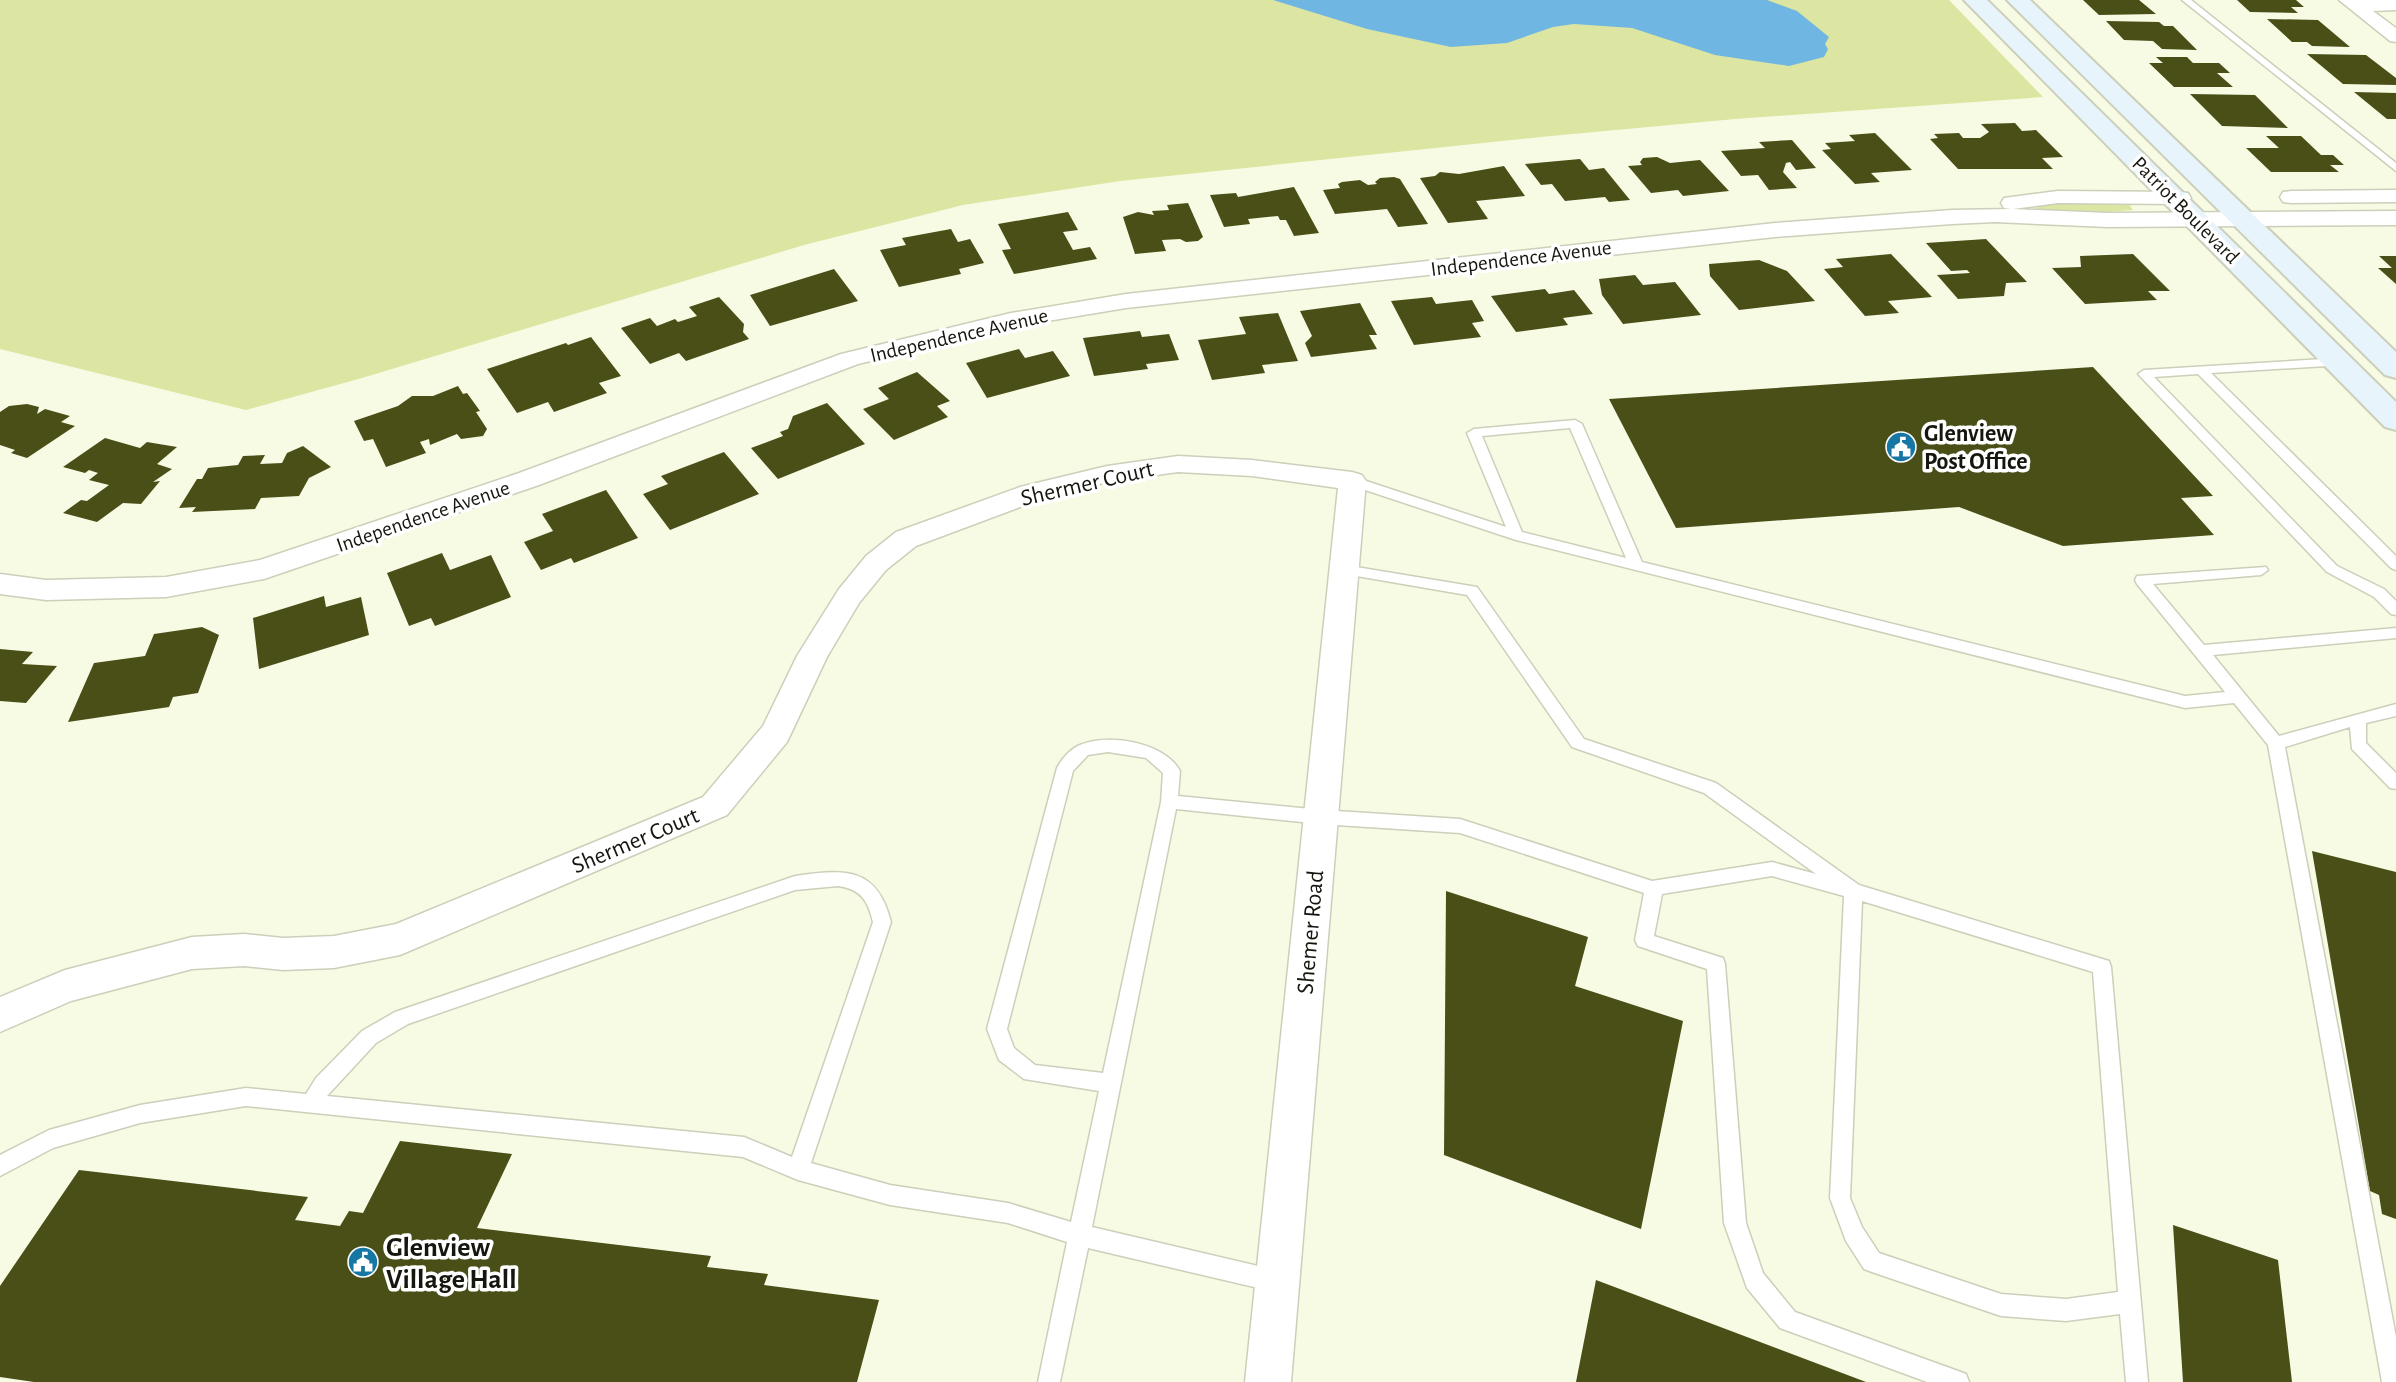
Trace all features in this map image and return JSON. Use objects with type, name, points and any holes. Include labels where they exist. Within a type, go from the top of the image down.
[{"type":"main road","name":"Patriot Boulevard","points":[[1975,0],[2396,420]]},
{"type":"main road","name":"Patriot Boulevard","points":[[2018,0],[2222,198],[2245,208],[2396,369]]},
{"type":"street","points":[[2352,3],[2396,5]]},
{"type":"street","points":[[2352,3],[2396,37]]},
{"type":"street","name":"Independence Avenue","points":[[1952,217],[2035,199],[2101,196],[2222,198]]},
{"type":"street","points":[[2274,197],[2396,196]]},
{"type":"street","name":"Independence Avenue","points":[[0,584],[46,590],[166,587],[264,569],[529,479],[850,359],[1011,320],[1126,302],[1775,230],[1952,217],[1995,215],[2071,220],[2195,219],[2245,208],[2396,218]]},
{"type":"street","name":"Shermer Court","points":[[0,1015],[65,986],[192,953],[244,950],[283,954],[321,952],[400,939],[715,806],[776,733],[812,656],[849,596],[876,563],[906,539],[1030,493],[1107,474],[1178,464],[1252,468],[1352,481]]},
{"type":"street","name":"Shemer Road","points":[[1268,1382],[1352,481]]},
{"type":"lane","points":[[2186,0],[2396,168]]},
{"type":"lane","points":[[2340,362],[2144,374],[2332,569],[2379,593],[2396,610]]},
{"type":"lane","points":[[2201,370],[2396,565]]},
{"type":"lane","points":[[1516,536],[1474,432],[1575,424],[1636,565]]},
{"type":"lane","points":[[1352,481],[1516,536],[2185,702],[2238,697]]},
{"type":"lane","points":[[1344,570],[1472,591],[1578,743],[1710,788],[1853,891]]},
{"type":"lane","points":[[2261,570],[2142,580],[2276,743],[2393,1382]]},
{"type":"lane","points":[[2379,593],[2396,592]]},
{"type":"lane","points":[[2201,651],[2396,633]]},
{"type":"lane","points":[[2276,743],[2396,710]]},
{"type":"lane","points":[[2358,719],[2358,745],[2396,783]]},
{"type":"lane","points":[[1049,1382],[1079,1235],[1111,1083],[1169,802],[1172,771],[1150,752],[1108,746],[1083,750],[1065,768],[997,1029],[1006,1054],[1031,1073],[1111,1083]]},
{"type":"lane","points":[[1169,802],[1321,817],[1460,826],[1654,888],[1772,869],[2102,967],[2137,1382]]},
{"type":"lane","points":[[311,1103],[323,1084],[369,1037],[402,1018],[795,883],[840,878],[865,885],[879,905],[882,922],[798,1170]]},
{"type":"lane","points":[[1654,888],[1644,940],[1716,964],[1735,1223],[1755,1280],[1788,1320],[1958,1382]]},
{"type":"lane","points":[[1853,891],[1840,1198],[1854,1234],[1872,1261],[2001,1305],[2066,1310],[2130,1302]]},
{"type":"lane","points":[[0,1166],[50,1140],[140,1114],[246,1097],[744,1147],[798,1170],[890,1195],[1008,1213],[1079,1235],[1277,1282]]},
{"type":"green space","points":[[0,0],[1949,0],[2043,97],[1735,119],[1551,136],[1120,181],[963,205],[804,245],[362,378],[246,410],[0,349]]},
{"type":"green space","points":[[2033,203],[2128,203],[2133,210],[2091,213],[2039,211]]},
{"type":"water","points":[[1273,0],[1767,0],[1797,11],[1829,37],[1825,44],[1828,49],[1824,57],[1789,66],[1715,55],[1632,28],[1574,24],[1553,27],[1507,43],[1451,47],[1367,29]]},
{"type":"building","points":[[2083,0],[2139,0],[2156,14],[2099,15]]},
{"type":"building","points":[[2237,0],[2296,0],[2304,7],[2291,7],[2298,13],[2250,12]]},
{"type":"building","points":[[2267,19],[2318,20],[2350,47],[2312,46],[2307,42],[2292,42]]},
{"type":"building","points":[[2106,21],[2159,22],[2164,26],[2173,26],[2197,50],[2162,49],[2153,41],[2124,40]]},
{"type":"building","points":[[2307,54],[2366,55],[2396,78],[2396,85],[2343,84]]},
{"type":"building","points":[[2156,57],[2187,57],[2193,63],[2219,63],[2230,73],[2217,73],[2233,87],[2174,87],[2149,63],[2163,63]]},
{"type":"building","points":[[2354,92],[2396,93],[2396,119],[2387,119]]},
{"type":"building","points":[[2190,94],[2255,95],[2288,128],[2222,126]]},
{"type":"building","points":[[2015,123],[2022,131],[2036,130],[2063,157],[2042,158],[2053,169],[1958,169],[1930,139],[1938,138],[1934,134],[1959,133],[1963,138],[1980,138],[1989,132],[1981,124]]},
{"type":"building","points":[[1875,133],[1912,170],[1871,173],[1880,182],[1855,184],[1822,150],[1831,149],[1825,143],[1855,141],[1849,135]]},
{"type":"building","points":[[2266,136],[2301,136],[2321,155],[2333,155],[2344,165],[2330,165],[2339,172],[2271,172],[2246,148],[2279,148]]},
{"type":"building","points":[[1792,140],[1816,168],[1796,170],[1790,162],[1786,163],[1783,172],[1797,188],[1769,190],[1758,175],[1741,176],[1721,151],[1765,148],[1759,142]]},
{"type":"building","points":[[1657,157],[1670,163],[1700,160],[1729,191],[1683,196],[1678,190],[1651,193],[1628,166],[1642,165],[1640,162],[1643,158]]},
{"type":"building","points":[[1580,159],[1589,170],[1604,168],[1630,200],[1609,202],[1605,197],[1565,201],[1552,184],[1541,185],[1525,164]]},
{"type":"building","points":[[1504,166],[1525,196],[1476,201],[1488,219],[1448,223],[1420,178],[1435,176],[1440,172],[1459,174]]},
{"type":"building","points":[[1380,178],[1400,179],[1428,224],[1398,227],[1387,209],[1335,214],[1323,190],[1340,188],[1338,184],[1342,182],[1360,180],[1368,185],[1377,184],[1375,182]]},
{"type":"building","points":[[1294,187],[1319,233],[1294,236],[1286,220],[1280,220],[1278,216],[1248,219],[1250,224],[1224,227],[1210,195],[1236,193],[1238,197]]},
{"type":"building","points":[[1188,203],[1203,237],[1198,241],[1186,242],[1180,239],[1162,240],[1166,251],[1135,254],[1123,217],[1138,212],[1154,215],[1152,211],[1169,210],[1167,205]]},
{"type":"building","points":[[1068,212],[1078,230],[1063,232],[1073,250],[1090,247],[1097,259],[1014,274],[1002,250],[1011,249],[998,224]]},
{"type":"building","points":[[951,229],[958,242],[970,239],[984,263],[959,269],[961,274],[899,287],[880,250],[906,245],[902,238]]},
{"type":"building","points":[[1986,239],[2027,282],[2006,283],[2004,296],[1958,299],[1937,275],[1970,273],[1967,270],[1951,271],[1926,243]]},
{"type":"building","points":[[1891,254],[1932,297],[1888,301],[1899,313],[1865,316],[1824,269],[1843,267],[1836,259]]},
{"type":"building","points":[[2133,254],[2170,291],[2148,291],[2157,300],[2085,304],[2052,268],[2081,267],[2080,256]]},
{"type":"building","points":[[2379,256],[2396,256],[2396,284],[2378,268],[2392,268]]},
{"type":"building","points":[[1759,260],[1787,271],[1815,301],[1739,310],[1710,276],[1709,264]]},
{"type":"building","points":[[834,269],[858,301],[770,326],[750,295]]},
{"type":"building","points":[[1635,275],[1643,285],[1675,282],[1701,315],[1623,324],[1602,295],[1599,279]]},
{"type":"building","points":[[1545,289],[1549,294],[1574,290],[1593,314],[1563,318],[1568,325],[1516,332],[1491,296]]},
{"type":"building","points":[[719,297],[744,324],[743,332],[749,339],[686,361],[679,353],[650,364],[621,328],[650,318],[657,326],[675,319],[678,322],[697,316],[689,307]]},
{"type":"building","points":[[1432,297],[1436,304],[1472,300],[1484,321],[1472,323],[1481,337],[1414,345],[1391,301]]},
{"type":"building","points":[[1360,303],[1377,335],[1369,335],[1377,349],[1311,357],[1305,343],[1312,336],[1300,311]]},
{"type":"building","points":[[1278,313],[1298,361],[1262,365],[1265,373],[1212,380],[1198,340],[1246,334],[1239,317]]},
{"type":"building","points":[[1140,331],[1142,337],[1169,334],[1179,360],[1146,364],[1148,369],[1094,376],[1083,338]]},
{"type":"building","points":[[591,337],[621,376],[599,383],[607,393],[554,412],[548,402],[517,413],[487,369],[566,343],[568,345]]},
{"type":"building","points":[[1019,349],[1025,358],[1053,351],[1070,376],[987,398],[966,363]]},
{"type":"building","name":"Glenview Post Office","points":[[2093,367],[2213,496],[2181,498],[2214,535],[2063,546],[1959,507],[1676,528],[1609,399]]},
{"type":"building","points":[[917,372],[950,401],[937,406],[948,417],[894,440],[863,409],[889,399],[878,388]]},
{"type":"building","points":[[458,386],[463,394],[467,393],[480,411],[476,412],[487,429],[483,436],[461,439],[457,434],[430,445],[429,439],[420,442],[426,453],[386,467],[373,439],[364,441],[354,421],[398,406],[412,396],[433,396]]},
{"type":"building","points":[[827,403],[865,444],[778,479],[751,448],[783,436],[780,432],[788,429],[793,416]]},
{"type":"building","points":[[27,404],[39,407],[37,414],[45,409],[70,416],[61,422],[75,426],[27,458],[11,453],[15,450],[0,445],[0,412],[9,406]]},
{"type":"building","points":[[105,438],[140,448],[147,442],[177,447],[157,464],[172,469],[153,482],[160,481],[141,504],[123,503],[97,522],[63,513],[81,500],[87,501],[109,485],[89,480],[98,473],[89,470],[85,473],[63,467]]},
{"type":"building","points":[[303,446],[331,467],[309,478],[299,496],[261,498],[255,509],[192,512],[196,507],[179,508],[197,479],[202,479],[208,468],[238,465],[243,456],[265,455],[260,464],[282,463],[287,453]]},
{"type":"building","points":[[724,452],[759,494],[670,530],[643,494],[668,484],[661,476]]},
{"type":"building","points":[[606,490],[638,538],[574,563],[571,558],[541,570],[524,542],[553,531],[542,514]]},
{"type":"building","points":[[442,553],[450,570],[491,555],[511,597],[435,626],[431,618],[409,626],[387,573]]},
{"type":"building","points":[[324,596],[326,607],[361,597],[369,635],[259,669],[253,618]]},
{"type":"building","points":[[202,627],[219,635],[198,693],[173,697],[169,707],[68,722],[94,663],[145,656],[154,634]]},
{"type":"building","points":[[0,649],[33,652],[22,664],[57,666],[26,703],[0,701]]},
{"type":"building","points":[[2312,851],[2396,872],[2396,1219],[2382,1214],[2379,1195],[2370,1191]]},
{"type":"building","points":[[1446,891],[1588,937],[1575,986],[1683,1021],[1641,1229],[1444,1155]]},
{"type":"building","name":"Glenview Village Hall","points":[[400,1141],[512,1154],[477,1228],[711,1256],[707,1267],[768,1274],[764,1285],[879,1300],[857,1382],[34,1382],[0,1377],[0,1286],[79,1170],[308,1197],[295,1220],[340,1226],[349,1211],[363,1213]]},
{"type":"building","points":[[2173,1225],[2278,1260],[2292,1382],[2183,1382]]},
{"type":"building","points":[[1596,1280],[1866,1382],[1576,1382]]},
{"type":"place","name":"Glenview Post Office","points":[[1901,447]]},
{"type":"place","name":"Glenview Village Hall","points":[[363,1262]]}]
